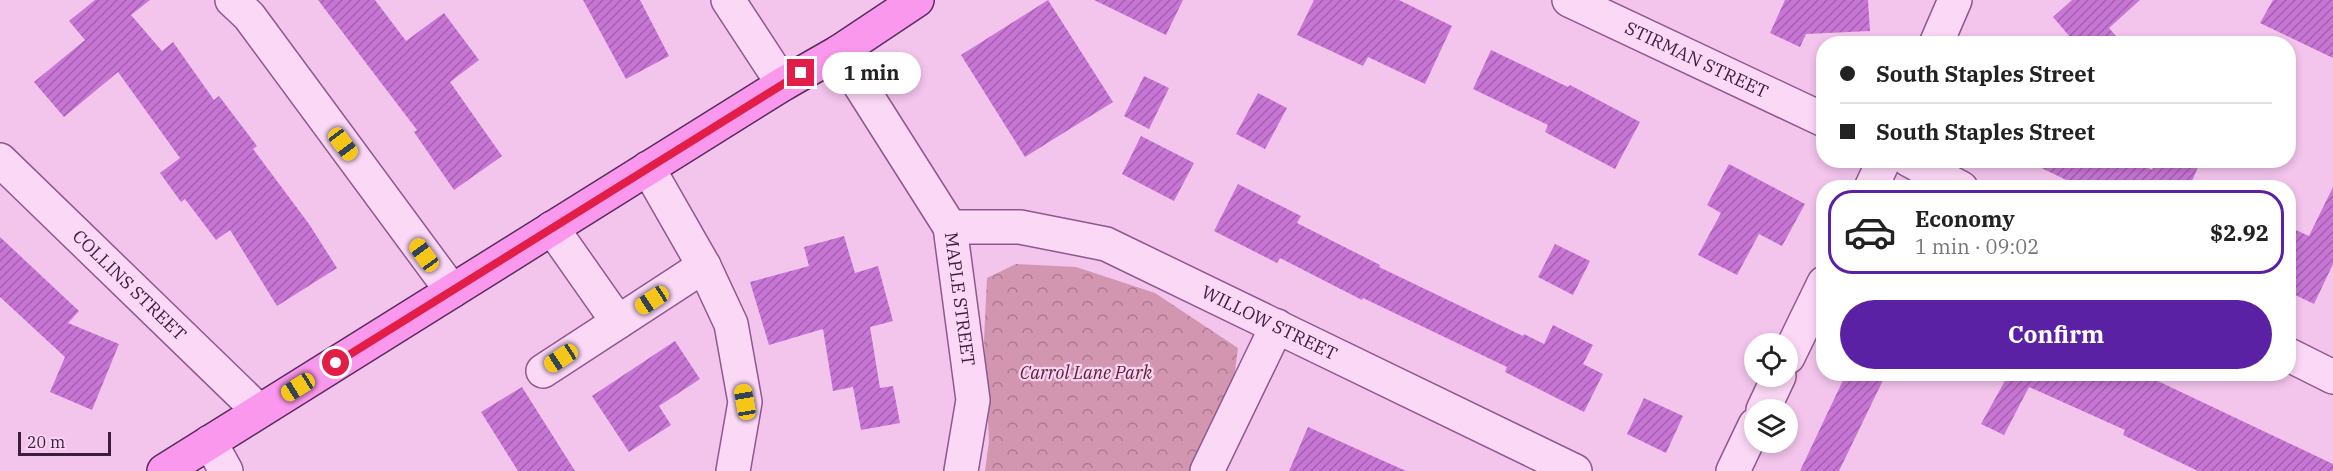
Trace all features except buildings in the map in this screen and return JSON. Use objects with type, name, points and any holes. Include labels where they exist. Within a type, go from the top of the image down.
[{"type":"main road","points":[[164,471],[783,84],[839,52],[916,0]]},
{"type":"street","points":[[232,0],[249,16],[452,291]]},
{"type":"street","points":[[728,0],[783,84]]},
{"type":"street","name":"STIRMAN STREET","points":[[1569,0],[1816,116]]},
{"type":"street","points":[[1939,36],[1955,0]]},
{"type":"street","name":"MAPLE STREET","points":[[839,52],[950,227],[973,400],[961,471]]},
{"type":"street","name":"COLLINS STREET","points":[[0,160],[260,411]]},
{"type":"street","points":[[648,168],[704,266],[730,324],[745,402],[733,471]]},
{"type":"street","points":[[1924,168],[1946,180]]},
{"type":"street","name":"WILLOW STREET","points":[[950,227],[1020,227],[1106,244],[1575,471]]},
{"type":"street","points":[[552,228],[618,322]]},
{"type":"street","points":[[543,371],[704,266]]},
{"type":"street","points":[[1798,336],[1816,299]]},
{"type":"street","points":[[1207,471],[1277,326]]},
{"type":"street","points":[[2296,359],[2333,378]]},
{"type":"street","points":[[210,442],[226,471]]},
{"type":"street","points":[[1733,471],[1744,448]]},
{"type":"green space","name":"Carrol Lane Park","points":[[1016,264],[1076,267],[1155,293],[1238,348],[1233,386],[1190,471],[985,471],[989,441],[984,340],[987,278]]},
{"type":"route","points":[[336,363],[801,73]]}]
